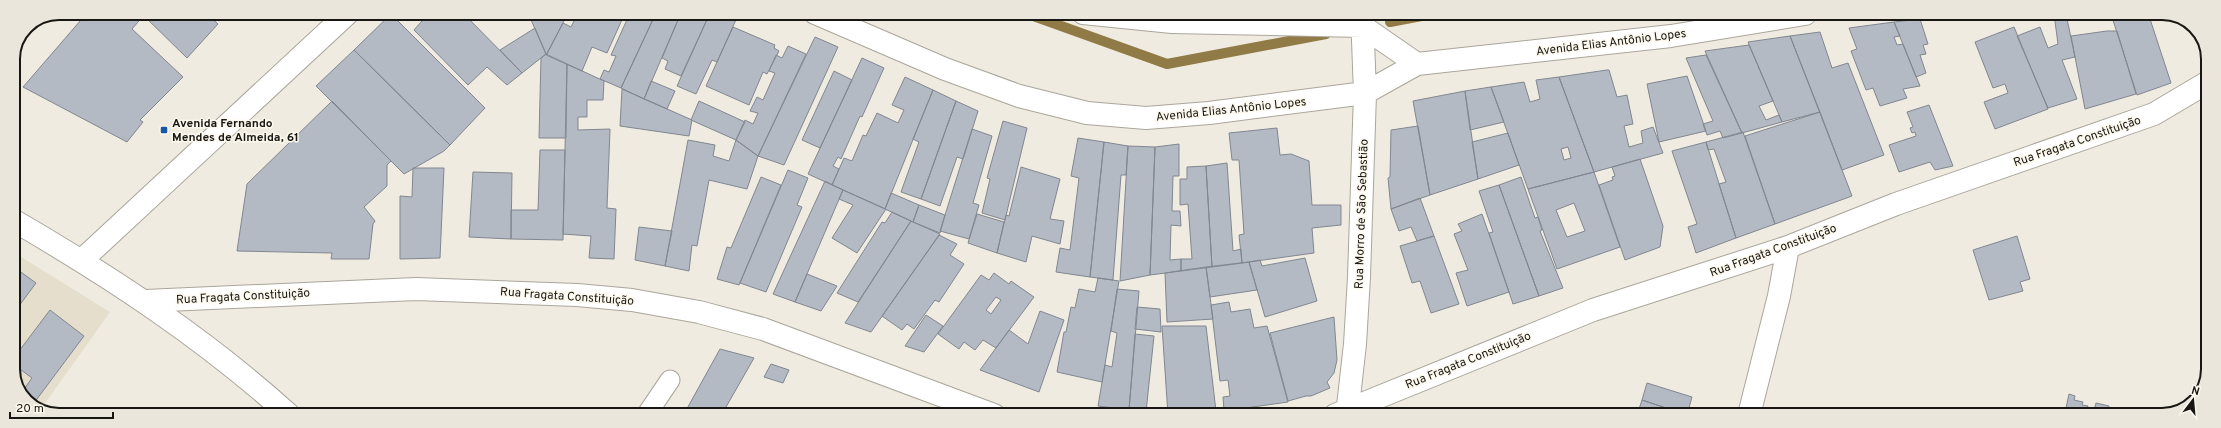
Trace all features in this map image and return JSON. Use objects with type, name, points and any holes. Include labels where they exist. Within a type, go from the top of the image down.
[{"type":"street","points":[[82,260],[340,20]]},
{"type":"street","name":"Avenida Elias Antônio Lopes","points":[[831,20],[945,69],[1019,96],[1088,113],[1146,118],[1210,114],[1365,93],[1417,64],[1671,36],[1769,20]]},
{"type":"street","points":[[1152,20],[1172,22],[1362,20],[1417,64]]},
{"type":"street","name":"Rua Morro de São Sebastião","points":[[1345,408],[1360,277],[1365,93],[1362,20]]},
{"type":"street","name":"Rua Fragata Constituição","points":[[1356,408],[1593,310],[1788,247],[1896,204],[2154,114],[2201,86]]},
{"type":"street","points":[[20,224],[82,260],[145,301],[246,376],[281,408]]},
{"type":"street","points":[[1750,408],[1779,296],[1788,247]]},
{"type":"street","name":"Rua Fragata Constituição","points":[[145,301],[416,289],[577,295],[632,300],[699,312],[763,329],[978,408]]},
{"type":"lane","points":[[651,408],[670,380]]},
{"type":"shaded area","points":[[20,256],[110,312],[44,405],[35,400],[23,384],[20,372]]},
{"type":"building","points":[[81,20],[140,20],[132,29],[183,77],[140,120],[143,122],[127,142],[23,87]]},
{"type":"building","points":[[148,20],[214,20],[218,24],[187,58]]},
{"type":"building","points":[[385,20],[397,20],[485,108],[450,145],[354,50]]},
{"type":"building","points":[[423,20],[470,20],[522,73],[507,85],[487,67],[468,85],[414,30]]},
{"type":"building","points":[[531,20],[564,20],[547,54]]},
{"type":"building","points":[[574,20],[622,20],[607,53],[592,47],[582,71],[546,55],[563,23],[571,27]]},
{"type":"building","points":[[627,20],[653,20],[621,88],[600,79],[604,70],[609,72],[616,56],[611,55]]},
{"type":"building","points":[[653,20],[678,20],[644,99],[621,88]]},
{"type":"building","points":[[678,20],[707,20],[681,76],[665,69],[668,61],[662,58]]},
{"type":"building","points":[[707,20],[736,20],[717,62],[712,60],[696,94],[677,86]]},
{"type":"building","points":[[1920,20],[1928,44],[1923,45],[1926,54],[1920,55],[1926,73],[1916,77],[1894,22]]},
{"type":"building","points":[[2055,20],[2067,20],[2075,57],[2062,60],[2077,99],[2048,108],[2017,36],[2040,27],[2048,48],[2058,44]]},
{"type":"building","points":[[2113,20],[2150,20],[2171,83],[2137,95]]},
{"type":"building","points":[[1894,22],[1900,36],[1894,37],[1897,45],[1903,44],[1920,86],[1903,89],[1907,98],[1880,106],[1873,88],[1866,90],[1851,51],[1857,49],[1849,28]]},
{"type":"building","points":[[733,27],[775,45],[774,48],[779,51],[767,74],[763,72],[749,105],[706,86]]},
{"type":"building","points":[[2014,27],[2048,109],[1995,129],[1984,102],[2008,93],[2005,84],[1993,88],[1975,42]]},
{"type":"building","points":[[535,28],[546,54],[522,73],[500,50]]},
{"type":"building","points":[[2117,31],[2136,94],[2085,109],[2071,36]]},
{"type":"building","points":[[1820,32],[1832,68],[1848,63],[1884,155],[1842,170],[1790,36]]},
{"type":"building","points":[[1790,36],[1820,112],[1782,122],[1748,42]]},
{"type":"building","points":[[815,37],[838,47],[784,165],[758,156]]},
{"type":"building","points":[[1749,45],[1773,101],[1759,106],[1766,120],[1779,115],[1782,122],[1742,133],[1705,51]]},
{"type":"building","points":[[788,46],[806,54],[758,156],[736,140],[745,120],[753,124],[758,113],[750,111],[757,97],[763,100],[775,73],[769,71],[776,55],[782,58]]},
{"type":"building","points":[[354,50],[450,145],[444,151],[404,174],[316,86]]},
{"type":"building","points":[[546,54],[567,64],[566,138],[539,138],[541,58]]},
{"type":"building","points":[[1706,55],[1742,133],[1723,138],[1720,131],[1707,135],[1703,124],[1713,121],[1686,58]]},
{"type":"building","points":[[862,58],[884,68],[841,159],[838,157],[833,166],[839,169],[832,185],[808,174]]},
{"type":"building","points":[[567,64],[604,81],[603,100],[587,100],[587,117],[578,117],[578,130],[610,129],[607,208],[616,209],[614,259],[589,258],[591,236],[563,234]]},
{"type":"building","points":[[1609,70],[1617,97],[1627,95],[1633,124],[1624,126],[1629,147],[1643,143],[1641,131],[1653,127],[1663,153],[1594,172],[1559,77]]},
{"type":"building","points":[[834,71],[852,80],[820,148],[802,140]]},
{"type":"building","points":[[1687,76],[1706,131],[1659,142],[1647,84]]},
{"type":"building","points":[[905,77],[933,90],[885,209],[832,185],[844,158],[852,161],[863,135],[866,136],[877,113],[898,123],[904,110],[892,105]]},
{"type":"building","points":[[1559,77],[1594,172],[1528,189],[1491,87],[1524,82],[1530,102],[1540,99],[1536,80]],"holes":[[[1568,147],[1571,158],[1564,160],[1561,149]]]},
{"type":"building","points":[[651,81],[675,91],[667,109],[644,99]]},
{"type":"building","points":[[1491,87],[1504,122],[1470,130],[1465,91]]},
{"type":"building","points":[[622,89],[692,120],[689,136],[620,126]]},
{"type":"building","points":[[933,90],[956,101],[921,199],[901,192],[919,142],[913,139]]},
{"type":"building","points":[[1465,91],[1478,179],[1430,195],[1413,101]]},
{"type":"building","points":[[332,101],[391,161],[387,165],[387,186],[364,207],[375,221],[373,224],[369,259],[331,259],[332,253],[237,251],[247,184]]},
{"type":"building","points":[[699,101],[745,122],[736,140],[691,120]]},
{"type":"building","points":[[956,101],[978,111],[963,159],[957,157],[940,206],[921,199]]},
{"type":"building","points":[[1929,105],[1953,166],[1935,170],[1930,162],[1899,172],[1889,145],[1916,136],[1915,132],[1912,133],[1910,128],[1913,127],[1907,112]]},
{"type":"building","points":[[1820,112],[1852,196],[1775,224],[1745,136]]},
{"type":"building","points":[[1003,121],[1027,128],[1005,220],[982,213],[990,179],[987,178]]},
{"type":"building","points":[[1418,126],[1430,195],[1391,209],[1388,178],[1390,177],[1391,130]]},
{"type":"building","points":[[1277,128],[1280,155],[1291,154],[1309,161],[1312,205],[1341,205],[1341,225],[1312,228],[1314,253],[1242,263],[1239,235],[1244,234],[1239,160],[1232,160],[1229,133]]},
{"type":"building","points":[[972,129],[992,136],[973,203],[979,205],[969,239],[940,231]]},
{"type":"building","points":[[1743,132],[1775,224],[1736,238],[1719,184],[1726,182],[1714,149],[1708,150],[1706,142]]},
{"type":"building","points":[[1508,133],[1519,165],[1478,179],[1472,142]]},
{"type":"building","points":[[1078,138],[1104,142],[1090,277],[1056,272],[1060,248],[1070,250],[1079,178],[1071,176]]},
{"type":"building","points":[[688,140],[715,145],[713,156],[729,161],[736,140],[758,156],[747,189],[709,180],[697,246],[692,245],[689,271],[665,266]]},
{"type":"building","points":[[1104,142],[1128,146],[1126,175],[1121,175],[1113,280],[1090,277]]},
{"type":"building","points":[[1706,142],[1736,238],[1696,253],[1688,227],[1697,224],[1672,151]]},
{"type":"building","points":[[1179,144],[1179,176],[1173,176],[1172,211],[1180,211],[1181,226],[1171,225],[1170,260],[1181,259],[1181,271],[1150,275],[1155,147]]},
{"type":"building","points":[[1128,146],[1155,147],[1150,275],[1120,281]]},
{"type":"building","points":[[540,150],[565,150],[563,240],[511,239],[511,210],[538,210]]},
{"type":"building","points":[[1640,159],[1663,226],[1660,247],[1625,260],[1599,185],[1613,180],[1612,177],[1615,176],[1612,167]]},
{"type":"building","points":[[1227,163],[1233,251],[1241,249],[1242,263],[1212,267],[1206,166]]},
{"type":"building","points":[[1206,166],[1212,267],[1181,271],[1181,259],[1192,259],[1188,204],[1180,205],[1180,179],[1187,179],[1187,167]]},
{"type":"building","points":[[1021,167],[1060,179],[1050,219],[1064,221],[1060,244],[1032,236],[1026,262],[997,253],[1006,215],[1009,216]]},
{"type":"building","points":[[413,168],[444,168],[440,258],[400,259],[400,196],[412,197]]},
{"type":"building","points":[[788,170],[808,178],[797,205],[802,207],[766,292],[740,283]]},
{"type":"building","points":[[473,172],[512,173],[511,239],[469,237]]},
{"type":"building","points":[[1594,172],[1620,247],[1557,269],[1528,189]],"holes":[[[1574,203],[1585,231],[1567,237],[1556,210]]]},
{"type":"building","points":[[761,177],[781,185],[739,285],[717,279],[727,247],[731,248]]},
{"type":"building","points":[[1521,177],[1535,218],[1538,217],[1542,230],[1540,231],[1563,288],[1539,296],[1499,185]]},
{"type":"building","points":[[825,181],[843,190],[795,302],[773,294]]},
{"type":"building","points":[[1499,185],[1539,296],[1513,304],[1489,233],[1493,232],[1479,191]]},
{"type":"building","points":[[843,190],[886,209],[857,253],[832,238],[853,205],[839,199]]},
{"type":"building","points":[[891,193],[919,205],[913,222],[885,209]]},
{"type":"building","points":[[1420,198],[1434,236],[1417,241],[1411,227],[1399,231],[1391,209]]},
{"type":"building","points":[[919,205],[945,215],[940,233],[913,222]]},
{"type":"building","points":[[892,212],[911,221],[858,302],[837,293],[882,222],[885,223]]},
{"type":"building","points":[[977,214],[1004,222],[997,253],[968,243]]},
{"type":"building","points":[[1482,214],[1509,292],[1467,306],[1456,273],[1468,270],[1454,234],[1462,231],[1458,224]]},
{"type":"building","points":[[911,221],[940,234],[871,332],[845,323]]},
{"type":"building","points":[[639,227],[672,231],[665,266],[635,260]]},
{"type":"building","points":[[939,235],[957,244],[950,255],[964,264],[939,302],[935,300],[914,329],[907,324],[902,330],[882,316]]},
{"type":"building","points":[[1434,236],[1459,304],[1431,313],[1420,281],[1412,283],[1400,246]]},
{"type":"building","points":[[2017,236],[2030,279],[2020,282],[2023,291],[1989,300],[1973,250]]},
{"type":"building","points":[[1305,258],[1317,301],[1265,317],[1249,262],[1260,260],[1262,266]]},
{"type":"building","points":[[1249,262],[1257,290],[1210,297],[1206,267]]},
{"type":"building","points":[[1206,267],[1213,319],[1167,322],[1165,273]]},
{"type":"building","points":[[20,271],[36,283],[20,305]]},
{"type":"building","points":[[994,273],[1009,284],[1011,281],[1034,297],[996,348],[983,340],[975,350],[964,342],[959,349],[938,334],[981,275],[989,280]],"holes":[[[996,297],[1001,300],[991,314],[986,310]]]},
{"type":"building","points":[[807,274],[837,286],[821,311],[795,302]]},
{"type":"building","points":[[1098,278],[1119,281],[1102,382],[1057,372],[1064,332],[1066,332],[1071,307],[1075,308],[1079,289],[1095,292]]},
{"type":"building","points":[[1117,289],[1139,291],[1129,408],[1098,406],[1105,365],[1112,367],[1117,333],[1111,331]]},
{"type":"building","points":[[1229,302],[1231,312],[1250,309],[1254,328],[1267,326],[1288,402],[1245,408],[1224,408],[1223,397],[1230,396],[1228,380],[1220,381],[1211,305]]},
{"type":"building","points":[[1137,307],[1160,309],[1161,332],[1135,329]]},
{"type":"building","points":[[50,310],[84,336],[36,401],[25,388],[32,378],[20,369],[20,350]]},
{"type":"building","points":[[1040,311],[1064,320],[1039,392],[980,370],[1009,330],[1028,344]]},
{"type":"building","points":[[926,315],[943,326],[924,352],[905,346]]},
{"type":"building","points":[[1334,317],[1337,360],[1334,373],[1327,382],[1330,388],[1311,396],[1288,401],[1270,333]]},
{"type":"building","points":[[1162,326],[1206,326],[1216,408],[1168,408]]},
{"type":"building","points":[[1135,334],[1154,336],[1146,408],[1129,408]]},
{"type":"building","points":[[720,349],[754,358],[725,408],[687,408]]},
{"type":"building","points":[[771,364],[789,370],[783,383],[764,377]]},
{"type":"building","points":[[1647,383],[1692,397],[1689,408],[1666,408],[1642,400]]},
{"type":"building","points":[[2069,394],[2075,396],[2074,400],[2083,402],[2082,405],[2088,406],[2087,408],[2066,408]]},
{"type":"building","points":[[1642,400],[1666,408],[1639,408]]},
{"type":"building","points":[[2096,403],[2109,406],[2109,408],[2095,408]]},
{"type":"waterway","points":[[1044,20],[1167,64],[1326,34]]},
{"type":"waterway","points":[[1390,22],[1400,20]]},
{"type":"place","name":"Avenida Fernando Mendes de Almeida, 61","points":[[164,130]]}]
